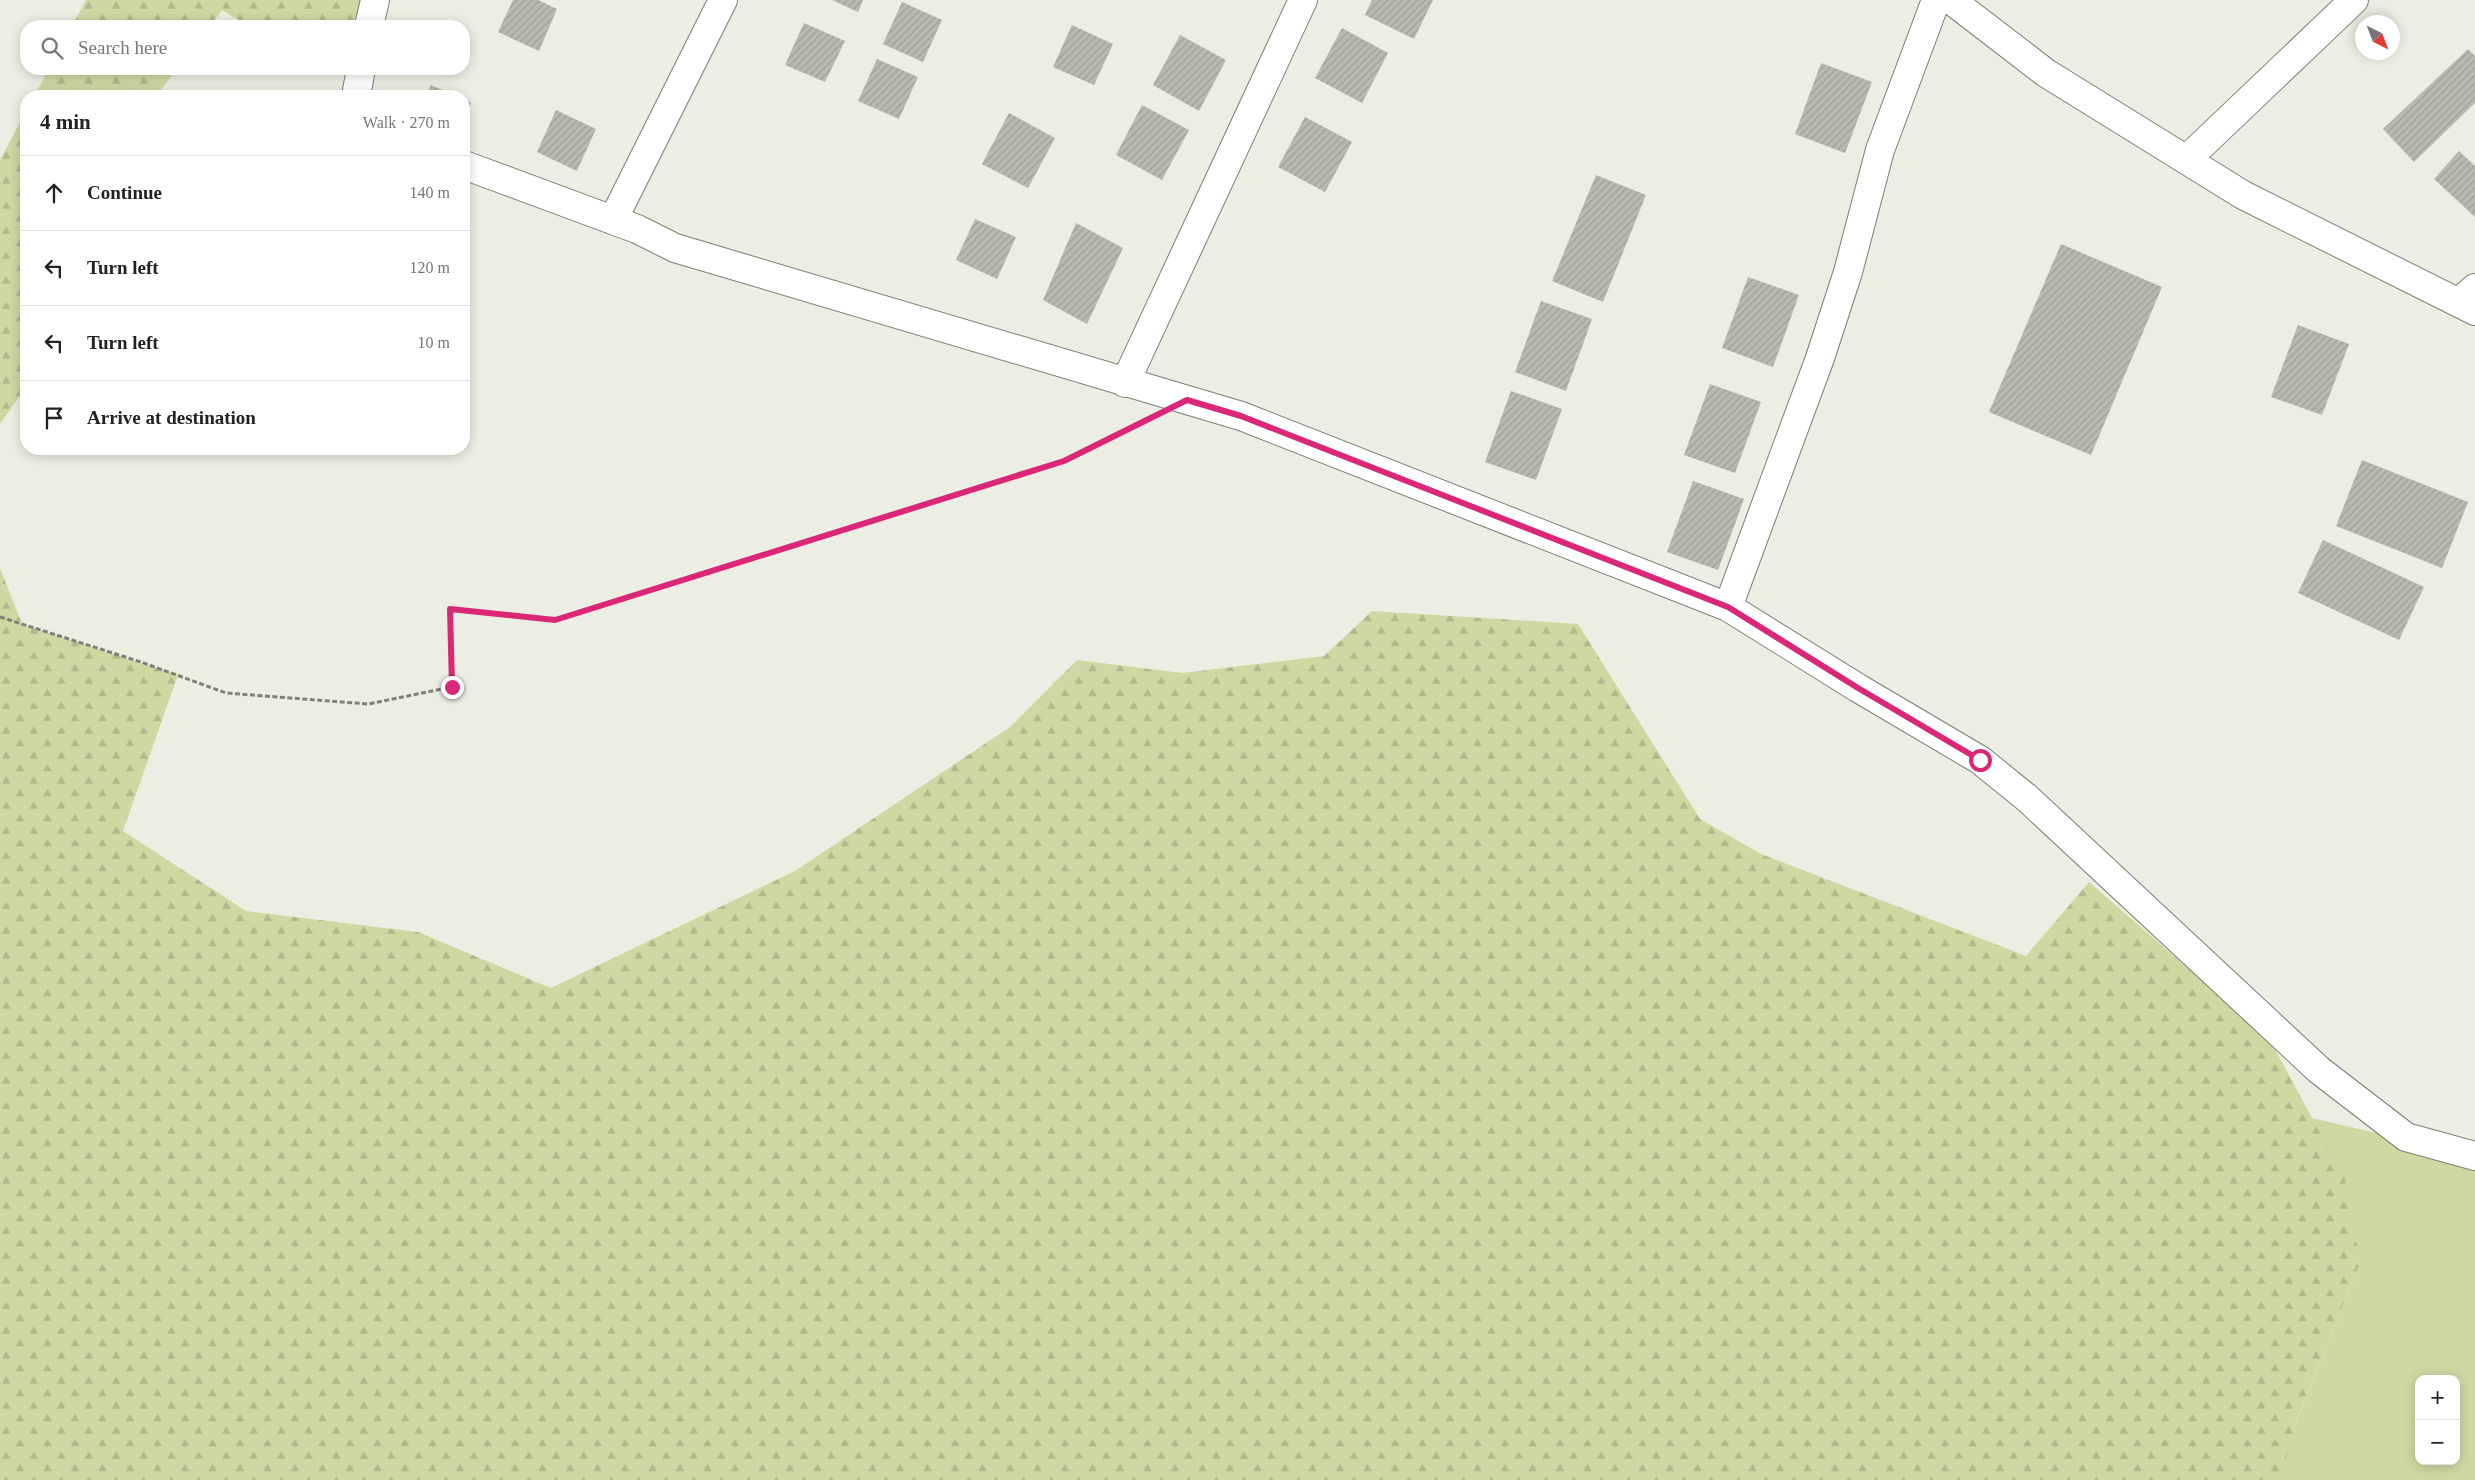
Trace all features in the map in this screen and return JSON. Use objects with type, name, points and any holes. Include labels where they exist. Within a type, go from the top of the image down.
[{"type":"street","points":[[370,20],[375,0]]},
{"type":"street","points":[[613,220],[723,0]]},
{"type":"street","points":[[1125,383],[1303,0]]},
{"type":"street","points":[[1728,607],[1820,358],[1848,272],[1880,150],[1936,0]]},
{"type":"street","points":[[1951,0],[2046,72],[2243,195],[2470,300]]},
{"type":"street","points":[[2187,159],[2354,0]]},
{"type":"street","points":[[357,90],[360,75]]},
{"type":"street","points":[[470,167],[613,220],[675,248],[1250,419],[1728,607],[1858,688],[1980,760],[2027,798],[2319,1070],[2406,1137],[2475,1156]]},
{"type":"path","points":[[0,617],[141,662],[226,693],[368,704],[452,687],[450,609],[555,620],[1064,461],[1187,400]]},
{"type":"green space","points":[[86,0],[376,0],[371,20],[238,20],[222,10],[214,20],[75,20]]},
{"type":"green space","points":[[46,75],[172,75],[161,90],[37,90]]},
{"type":"green space","points":[[20,122],[20,396],[0,424],[0,160]]},
{"type":"green space","points":[[0,568],[22,624],[178,675],[123,831],[246,911],[418,932],[551,988],[795,871],[1010,727],[1077,660],[1182,673],[1324,656],[1372,611],[1578,624],[1700,819],[1761,854],[2026,956],[2089,882],[2270,1040],[2345,1179],[2360,1263],[2295,1424],[2281,1480],[0,1480]]},
{"type":"green space","points":[[2312,1118],[2475,1156],[2475,1480],[2273,1480],[2360,1263]]},
{"type":"building","points":[[513,0],[538,0],[557,9],[539,51],[498,32]]},
{"type":"building","points":[[832,0],[863,0],[858,12]]},
{"type":"building","points":[[1372,0],[1433,0],[1414,39],[1365,15]]},
{"type":"building","points":[[902,2],[942,20],[923,62],[883,44]]},
{"type":"building","points":[[804,23],[845,41],[825,82],[785,65]]},
{"type":"building","points":[[1072,25],[1113,44],[1094,85],[1053,67]]},
{"type":"building","points":[[1342,28],[1388,53],[1362,103],[1315,78]]},
{"type":"building","points":[[1180,35],[1226,60],[1199,111],[1153,85]]},
{"type":"building","points":[[2468,49],[2475,56],[2475,103],[2414,162],[2383,129]]},
{"type":"building","points":[[877,59],[918,77],[899,119],[858,101]]},
{"type":"building","points":[[1821,63],[1872,82],[1845,153],[1795,134]]},
{"type":"building","points":[[431,85],[442,90],[429,90]]},
{"type":"building","points":[[1142,105],[1189,130],[1162,180],[1116,155]]},
{"type":"building","points":[[556,110],[596,129],[577,171],[537,152]]},
{"type":"building","points":[[1009,113],[1055,138],[1028,188],[982,164]]},
{"type":"building","points":[[1305,117],[1352,142],[1325,192],[1278,167]]},
{"type":"building","points":[[2459,151],[2475,166],[2475,217],[2434,179]]},
{"type":"building","points":[[1596,175],[1646,195],[1603,302],[1552,281]]},
{"type":"building","points":[[975,219],[1016,237],[997,279],[956,260]]},
{"type":"building","points":[[1076,223],[1123,248],[1087,324],[1043,300]]},
{"type":"building","points":[[2061,244],[2162,287],[2091,455],[1989,412]]},
{"type":"building","points":[[1748,277],[1799,295],[1773,367],[1722,348]]},
{"type":"building","points":[[1541,301],[1592,319],[1566,391],[1515,372]]},
{"type":"building","points":[[2298,325],[2349,344],[2322,415],[2271,397]]},
{"type":"building","points":[[1710,384],[1761,402],[1735,473],[1684,455]]},
{"type":"building","points":[[1511,391],[1562,409],[1536,480],[1485,462]]},
{"type":"building","points":[[2362,460],[2468,502],[2442,568],[2336,526]]},
{"type":"building","points":[[1693,481],[1744,499],[1718,570],[1667,552]]},
{"type":"building","points":[[2323,540],[2424,587],[2399,640],[2298,593]]},
{"type":"route","points":[[452,687],[450,609],[555,620],[945,500],[1064,461],[1187,400],[1241,416],[1728,607],[1858,688],[1980,760]]}]
